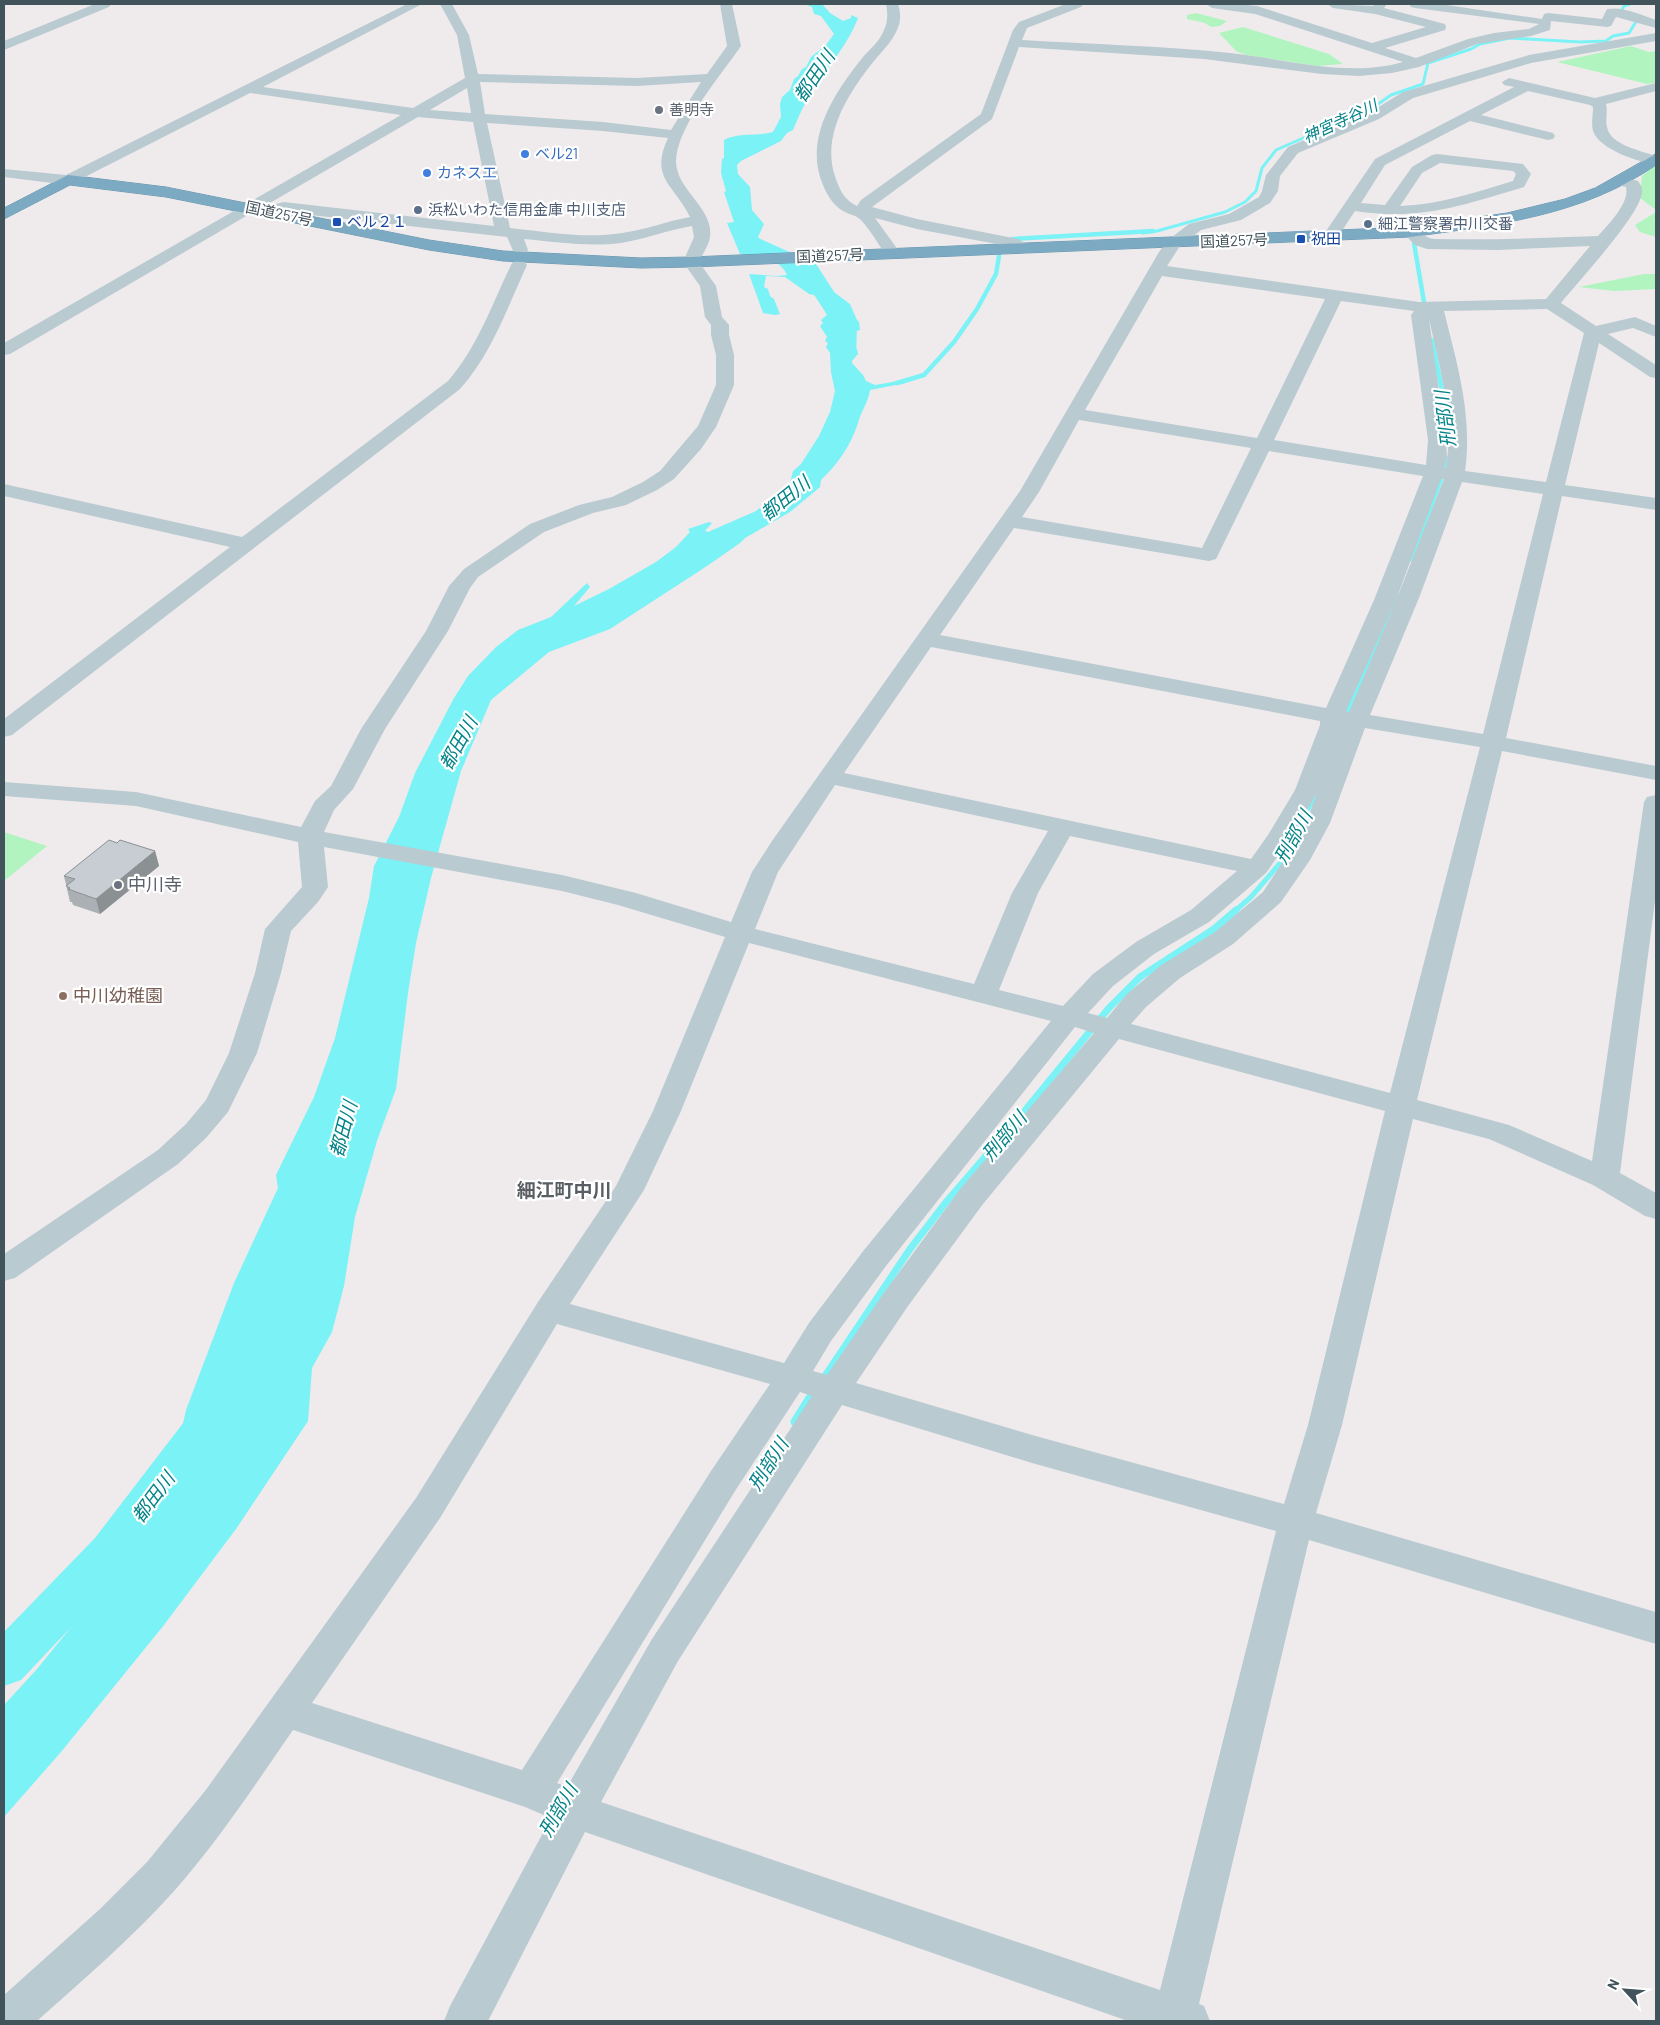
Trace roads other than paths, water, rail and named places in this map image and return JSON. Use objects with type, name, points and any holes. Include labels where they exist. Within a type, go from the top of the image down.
[{"type":"highway","name":"国道257号","points":[[68,180],[166,192],[429,245],[503,256],[641,263],[1330,237],[1410,232],[1502,219],[1547,209],[1587,197],[1623,182],[1656,159]]},
{"type":"highway","points":[[4,214],[68,180]]},
{"type":"street","points":[[4,46],[105,4]]},
{"type":"street","points":[[4,173],[68,180],[416,4]]},
{"type":"street","points":[[4,730],[244,544],[422,411],[461,378],[491,328],[520,258],[508,233],[480,118],[470,62],[462,36],[446,4]]},
{"type":"street","points":[[4,1270],[168,1157],[196,1132],[218,1105],[243,1053],[268,973],[278,929],[309,897],[315,887],[321,838],[315,822],[324,806],[341,789],[373,729],[437,631],[460,586],[471,573],[537,528],[586,509],[619,501],[667,476],[707,427],[725,386],[724,344],[720,335],[720,325],[711,307],[708,286],[695,261],[702,237],[699,220],[692,205],[677,188],[670,174],[670,158],[676,135],[689,110],[734,46],[726,4]]},
{"type":"street","points":[[892,4],[894,10],[891,31],[850,82],[832,114],[822,156],[825,174],[838,202],[846,208],[864,213],[1012,242],[1025,249]]},
{"type":"street","points":[[893,254],[864,213],[866,203],[987,116],[1023,25],[1033,16],[1077,4]]},
{"type":"street","points":[[1212,4],[1262,7],[1307,26],[1373,47],[1434,70]]},
{"type":"street","points":[[1307,26],[1333,4],[1379,7],[1399,16],[1440,27],[1373,47]]},
{"type":"street","points":[[1415,4],[1607,23],[1616,11],[1656,24]]},
{"type":"street","points":[[1536,7],[1549,16]]},
{"type":"street","points":[[1640,18],[1656,15]]},
{"type":"street","points":[[1385,24],[1399,16]]},
{"type":"street","points":[[6,2021],[115,1923],[161,1876],[220,1804],[428,1508],[548,1310],[629,1190],[667,1111],[765,872],[784,841],[1029,492],[1174,243],[1195,227],[1235,217],[1265,200],[1270,191],[1273,175],[1293,150],[1374,116],[1408,95],[1434,70],[1486,38],[1537,32],[1545,27],[1549,16]]},
{"type":"street","points":[[1355,41],[1370,33]]},
{"type":"street","points":[[1473,74],[1529,58],[1656,37]]},
{"type":"street","points":[[1015,43],[1232,57],[1320,71],[1378,71],[1404,66],[1473,74],[1595,102],[1630,95],[1656,87]]},
{"type":"street","points":[[4,350],[257,209],[472,78],[636,82],[682,78],[710,78]]},
{"type":"street","points":[[1330,237],[1380,162],[1527,86]]},
{"type":"street","points":[[249,88],[416,112],[480,118],[605,125],[676,135]]},
{"type":"street","points":[[1595,102],[1600,106],[1600,131],[1603,136],[1621,148],[1656,159]]},
{"type":"street","points":[[1468,116],[1548,136]]},
{"type":"street","points":[[1426,139],[1471,151],[1526,157]]},
{"type":"street","points":[[1351,206],[1390,211],[1414,210],[1462,201],[1519,184],[1524,174],[1518,167],[1437,158],[1417,170],[1390,211]]},
{"type":"street","points":[[1462,201],[1476,179],[1500,165]]},
{"type":"street","points":[[1551,304],[1626,213],[1635,192],[1633,184],[1623,182]]},
{"type":"street","points":[[257,209],[284,207],[508,233],[605,240],[640,234],[681,222],[699,220]]},
{"type":"street","points":[[1410,232],[1421,242],[1427,244],[1498,245],[1604,241]]},
{"type":"street","points":[[1158,270],[1335,296],[1426,307],[1551,304],[1656,373]]},
{"type":"street","points":[[1010,521],[1209,555],[1335,296]]},
{"type":"street","points":[[530,1791],[723,1481],[813,1384],[897,1298],[972,1196],[1109,1028],[1136,1001],[1170,972],[1224,938],[1272,897],[1318,823],[1344,717],[1338,708],[1414,528],[1443,473],[1459,456],[1451,384],[1426,307]]},
{"type":"street","points":[[1593,332],[1635,322],[1656,332]]},
{"type":"street","points":[[285,1711],[530,1791],[610,1824],[1179,2020],[1296,1522],[1325,1426],[1401,1107],[1520,634],[1593,332]]},
{"type":"street","points":[[1623,351],[1656,352]]},
{"type":"street","points":[[1074,414],[1443,473],[1656,504]]},
{"type":"street","points":[[4,490],[244,544]]},
{"type":"street","points":[[926,639],[1344,717],[1492,742],[1656,774]]},
{"type":"street","points":[[465,2021],[576,1809],[813,1384],[820,1332],[875,1258],[1103,980],[1146,948],[1200,916],[1257,868],[1280,836],[1307,790],[1332,725],[1344,717]]},
{"type":"street","points":[[830,777],[1257,868]]},
{"type":"street","points":[[4,789],[136,799],[224,816],[321,838],[562,883],[627,899],[740,933],[1071,1018],[1499,1132],[1604,1178],[1656,1208]]},
{"type":"street","points":[[1604,1178],[1656,802]]},
{"type":"street","points":[[983,995],[1025,893],[1063,826]]},
{"type":"street","points":[[548,1310],[813,1384],[1032,1449],[1296,1522],[1656,1628]]},
{"type":"water","points":[[804,4],[822,4],[830,13],[843,21],[851,18],[851,15],[858,18],[845,43],[801,111],[793,130],[787,133],[781,141],[741,161],[737,165],[738,174],[750,187],[752,210],[764,224],[758,237],[761,241],[798,263],[804,270],[850,304],[859,322],[860,330],[855,331],[852,344],[857,349],[858,354],[852,360],[852,363],[866,381],[875,385],[904,380],[906,383],[870,390],[852,439],[843,454],[821,480],[820,487],[790,512],[745,538],[707,566],[610,629],[549,652],[491,700],[461,771],[431,878],[416,943],[396,1089],[377,1141],[355,1217],[344,1286],[332,1332],[312,1368],[308,1421],[236,1529],[164,1625],[61,1752],[4,1817],[4,1705],[37,1669],[141,1541],[166,1499],[186,1410],[234,1283],[278,1188],[276,1175],[314,1097],[335,1038],[369,898],[374,866],[399,817],[415,773],[454,698],[468,676],[496,647],[518,630],[551,617],[587,583],[590,587],[574,606],[609,589],[656,562],[676,547],[690,532],[688,529],[709,522],[712,523],[705,531],[708,532],[756,511],[790,483],[793,471],[801,464],[819,436],[830,412],[835,391],[830,353],[826,347],[828,343],[825,341],[827,337],[820,326],[823,323],[821,320],[835,308],[809,294],[785,277],[766,276],[764,287],[768,289],[770,296],[774,299],[780,314],[763,313],[749,274],[787,275],[784,269],[773,261],[740,254],[727,223],[734,222],[724,192],[726,191],[721,173],[722,159],[724,158],[724,140],[736,136],[773,132],[781,117],[780,104],[782,97],[790,90],[794,79],[806,67],[811,57],[826,45],[834,34],[821,16],[814,14],[812,7]]},
{"type":"waterway","name":"神宮寺谷川","points":[[1619,15],[1624,6],[1630,4]]},
{"type":"waterway","name":"神宮寺谷川","points":[[1143,233],[1157,231],[1225,212],[1245,202],[1256,191],[1262,168],[1276,150],[1374,107],[1391,95],[1423,84],[1428,63],[1471,49],[1480,44],[1510,38],[1580,42],[1606,41],[1613,36],[1629,33],[1637,20],[1633,18]]},
{"type":"waterway","name":"神宮寺谷川","points":[[1012,239],[1153,231]]},
{"type":"waterway","name":"都田川","points":[[756,243],[808,269],[846,327],[844,356]]},
{"type":"waterway","name":"刑部川","points":[[1414,243],[1425,308]]},
{"type":"waterway","name":"神宮寺谷川","points":[[897,383],[924,375],[954,342],[977,309],[996,274],[999,256]]},
{"type":"waterway","name":"刑部川","points":[[1432,340],[1449,426]]},
{"type":"waterway","name":"刑部川","points":[[1422,530],[1449,458]]},
{"type":"waterway","name":"刑部川","points":[[1411,559],[1422,529]]},
{"type":"waterway","name":"刑部川","points":[[1345,718],[1397,596]]},
{"type":"waterway","name":"刑部川","points":[[1235,911],[1251,897],[1282,861],[1316,793]]},
{"type":"waterway","name":"刑部川","points":[[821,1382],[910,1249],[947,1201],[1023,1113],[1109,1008],[1140,977],[1214,929],[1236,910]]},
{"type":"waterway","name":"刑部川","points":[[809,1400],[815,1390]]},
{"type":"waterway","name":"刑部川","points":[[795,1422],[810,1398]]},
{"type":"waterway","name":"都田川","points":[[4,1665],[112,1552],[203,1430]]},
{"type":"place","name":"善明寺","points":[[659,110]]},
{"type":"place","name":"ベル21","points":[[525,154]]},
{"type":"place","name":"カネスエ","points":[[427,173]]},
{"type":"place","name":"浜松いわた信用金庫 中川支店","points":[[418,210]]},
{"type":"place","name":"ベル２１","points":[[337,222]]},
{"type":"place","name":"細江警察署中川交番","points":[[1368,224]]},
{"type":"place","name":"祝田","points":[[1301,239]]},
{"type":"place","name":"中川寺","points":[[118,885]]},
{"type":"place","name":"中川幼稚園","points":[[63,996]]},
{"type":"district","name":"細江町中川","points":[[564,1190]]}]
